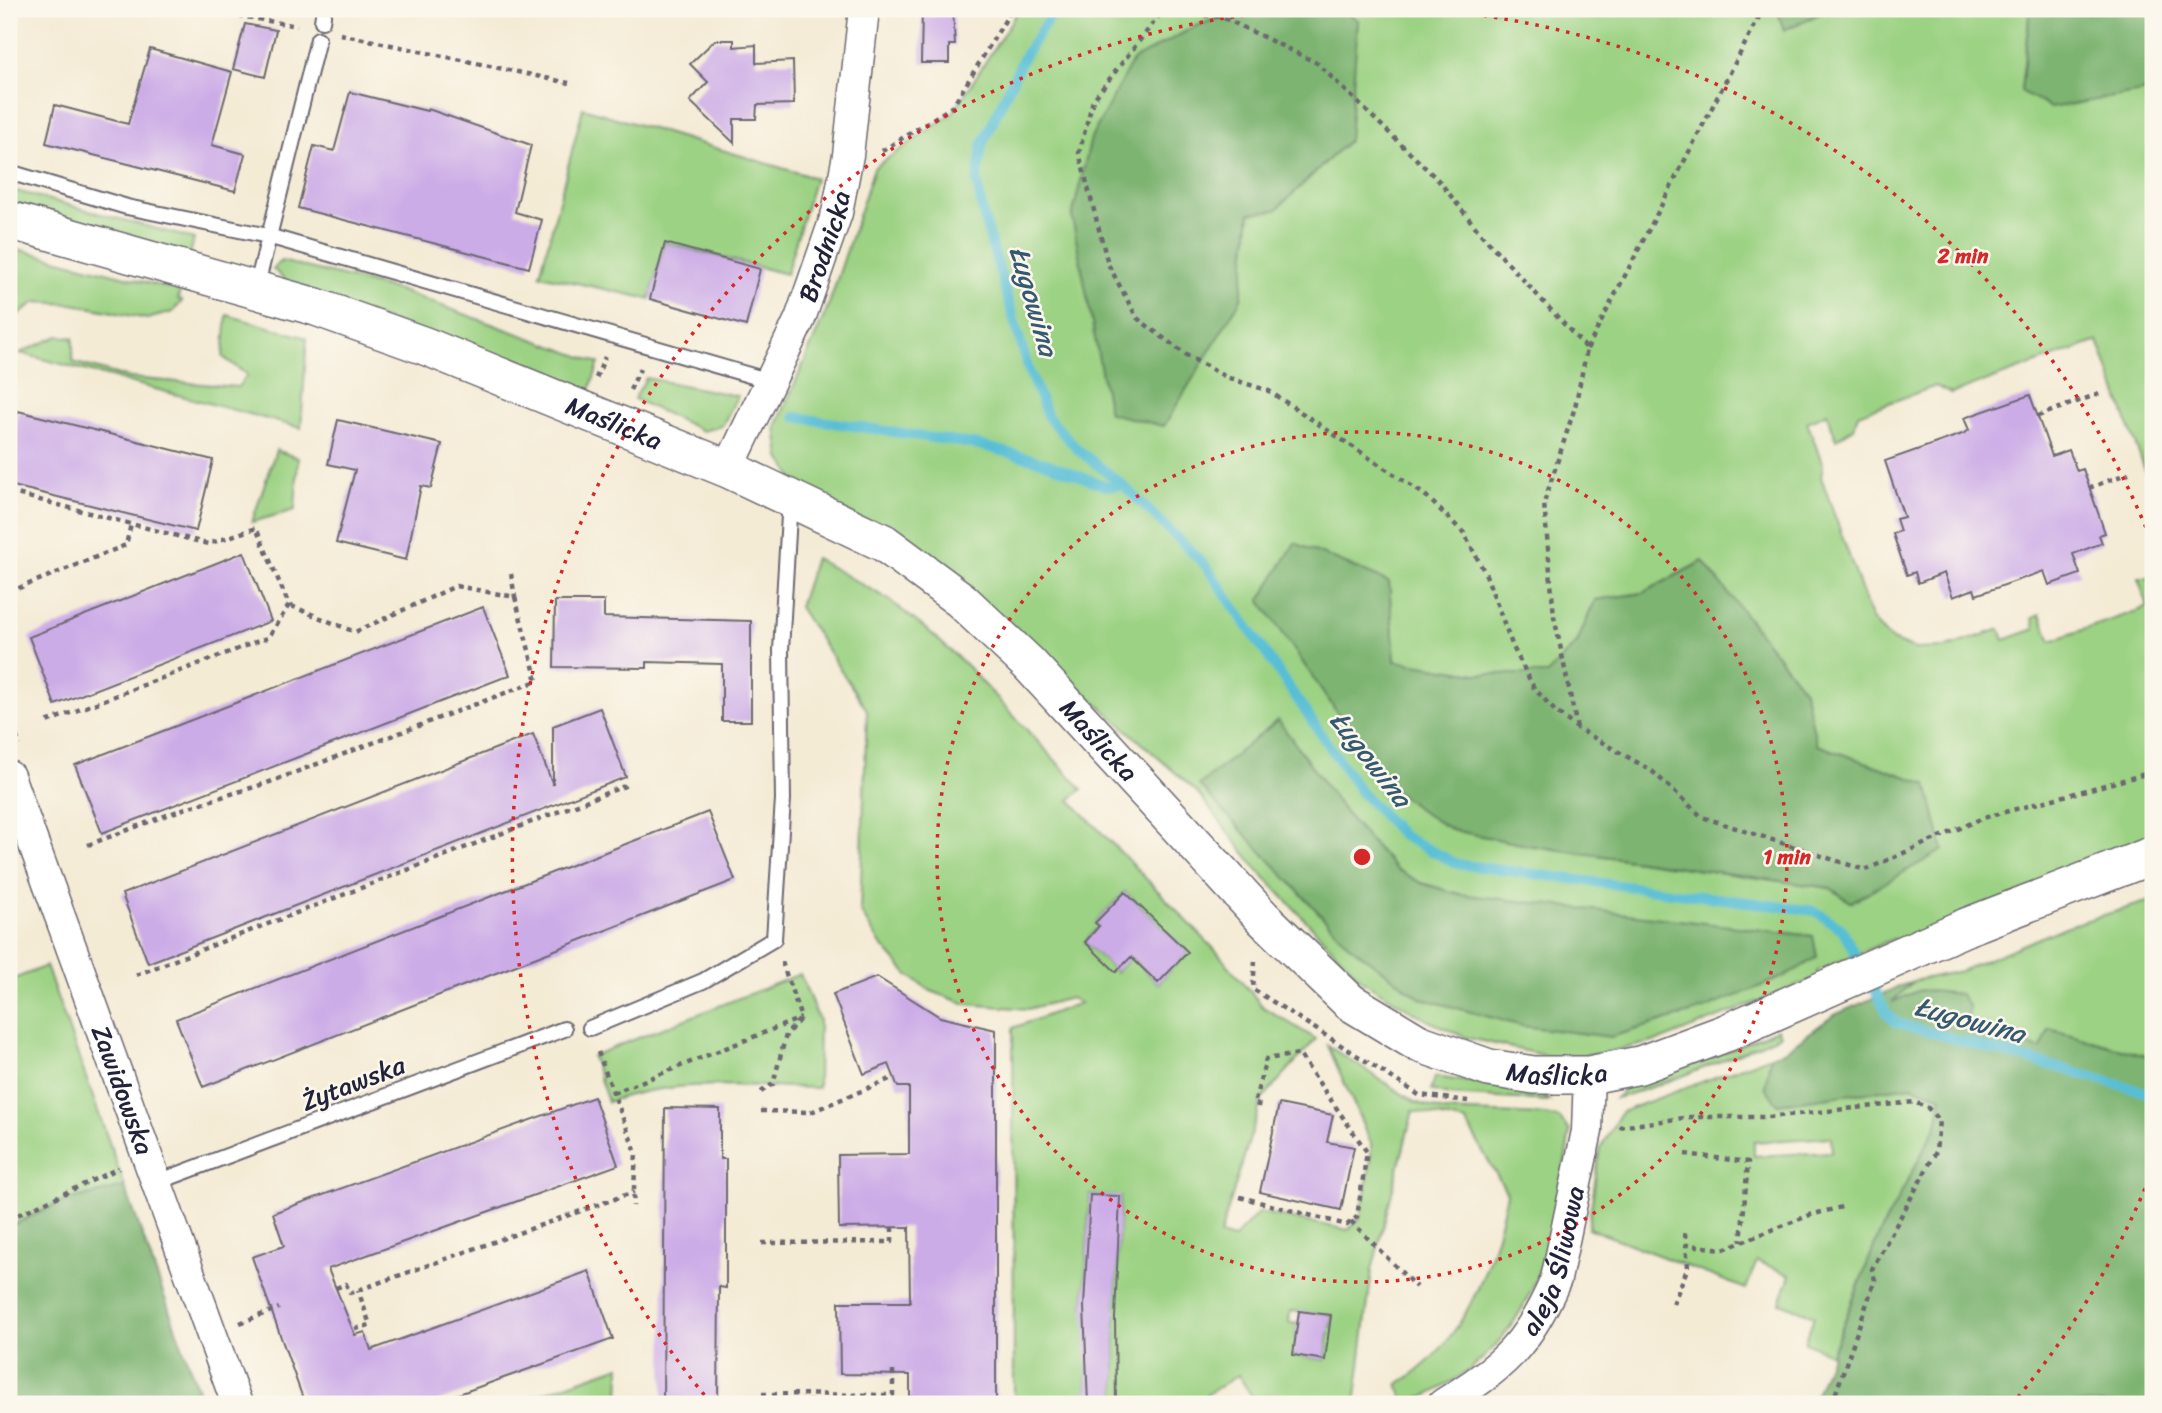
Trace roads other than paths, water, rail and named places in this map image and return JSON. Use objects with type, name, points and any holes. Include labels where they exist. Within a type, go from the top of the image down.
[{"type":"street","name":"Brodnicka","points":[[728,469],[800,319],[837,214],[848,155],[864,9]]},
{"type":"street","name":"Maślicka","points":[[9,220],[316,307],[425,346],[728,469],[884,543],[961,600],[1073,710],[1262,918],[1350,1002],[1418,1042],[1489,1068],[1534,1075],[1589,1075],[1640,1065],[1685,1050],[1966,927],[2153,855]]},
{"type":"street","name":"Zawidowska","points":[[9,776],[237,1404]]},
{"type":"street","name":"aleja Śliwowa","points":[[1443,1404],[1515,1352],[1537,1320],[1556,1279],[1587,1131],[1589,1075]]},
{"type":"lane","points":[[255,291],[318,39]]},
{"type":"lane","points":[[9,173],[127,207],[268,236],[770,380]]},
{"type":"lane","points":[[590,1028],[703,981],[774,939],[783,799],[781,650],[790,498]]},
{"type":"lane","name":"Żytawska","points":[[153,1169],[564,1029]]},
{"type":"waterway","name":"Ługowina","points":[[1055,9],[1023,58],[982,145],[977,181],[983,215],[1030,374],[1048,417],[1078,450],[1123,485],[1206,566],[1360,791],[1403,836],[1457,864],[1815,911],[1842,929],[1888,1015],[1897,1023],[2153,1094]]},
{"type":"waterway","points":[[795,417],[979,445],[1043,462],[1106,486],[1123,485]]}]
